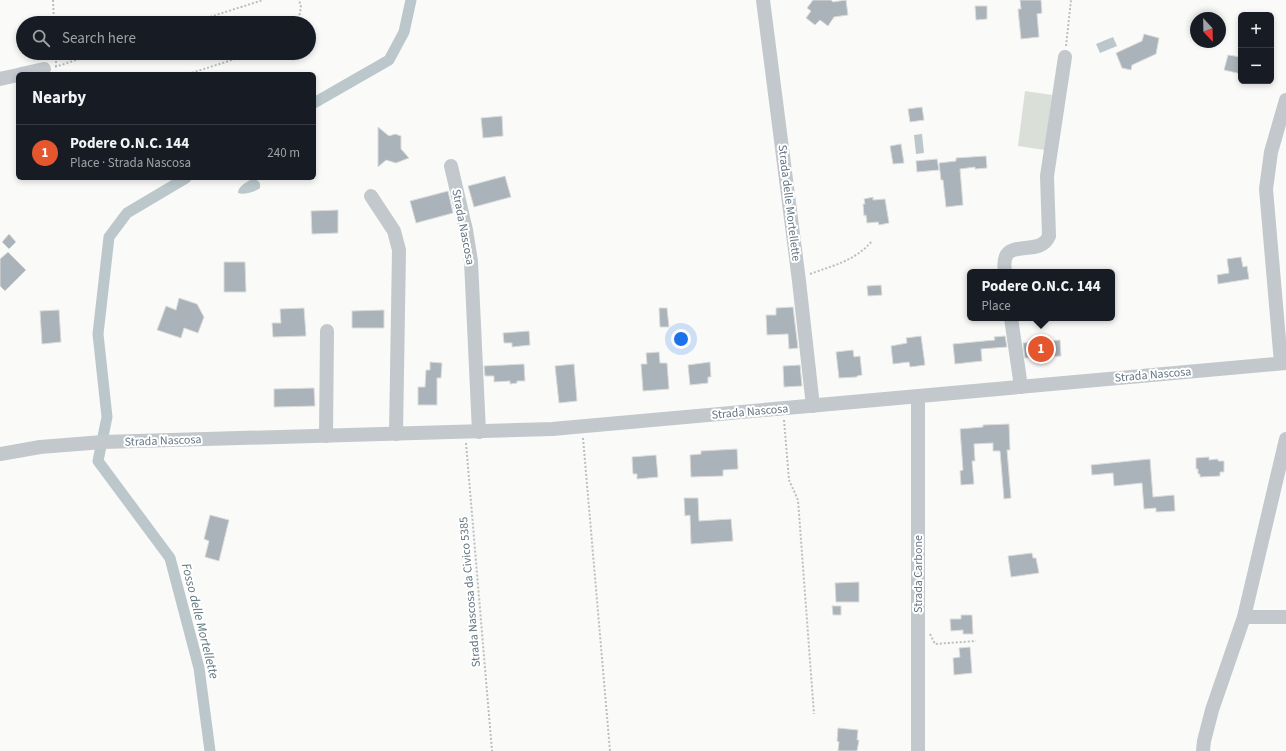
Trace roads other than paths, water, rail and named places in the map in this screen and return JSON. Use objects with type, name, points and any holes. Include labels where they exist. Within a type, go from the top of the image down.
[{"type":"street","name":"Strada delle Mortellette","points":[[763,0],[799,281],[813,406]]},
{"type":"street","points":[[1005,269],[1004,260],[1006,254],[1016,250],[1039,246],[1047,241],[1049,236],[1047,176],[1065,57]]},
{"type":"street","points":[[30,72],[44,69]]},
{"type":"street","points":[[0,79],[16,75]]},
{"type":"street","points":[[1283,363],[1266,189],[1271,152],[1286,100]]},
{"type":"street","name":"Strada Nascosa","points":[[451,166],[466,230],[470,256],[472,432]]},
{"type":"street","points":[[371,196],[394,231],[399,250],[396,434]]},
{"type":"street","points":[[1011,321],[1021,387]]},
{"type":"street","points":[[326,436],[327,331]]},
{"type":"street","name":"Strada Nascosa","points":[[0,454],[40,447],[94,443],[535,430],[582,427],[1283,363]]},
{"type":"street","name":"Strada Carbone","points":[[918,396],[918,751]]},
{"type":"street","points":[[1203,751],[1212,710],[1244,617],[1286,438]]},
{"type":"street","points":[[1244,617],[1286,617]]},
{"type":"waterway","name":"Fosso delle Mortellette","points":[[316,102],[389,60],[404,32],[411,0]]},
{"type":"waterway","name":"Fosso delle Mortellette","points":[[183,180],[127,213],[109,237],[98,334],[107,417],[98,461],[170,558],[199,668],[210,751]]},
{"type":"place","name":"Podere O.N.C. 144","points":[[1041,349]]}]
